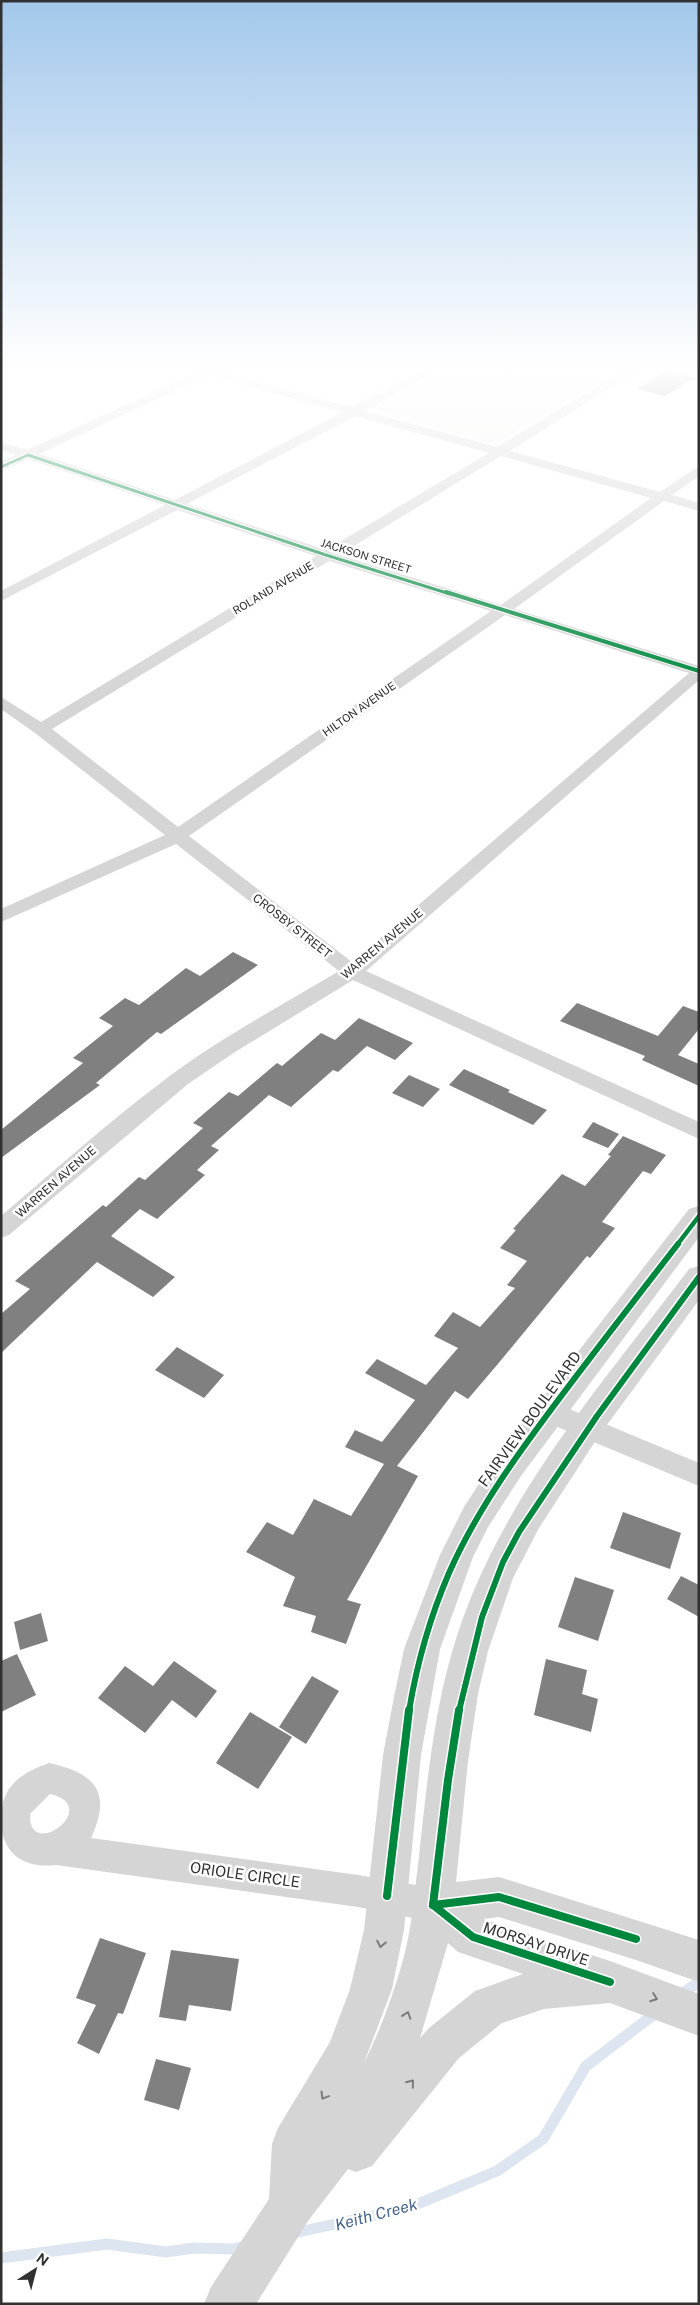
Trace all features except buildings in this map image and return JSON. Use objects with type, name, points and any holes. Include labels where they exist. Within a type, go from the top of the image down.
[{"type":"street","name":"JACKSON STREET","points":[[92,477],[326,555],[699,672]]},
{"type":"street","points":[[1,598],[230,477]]},
{"type":"street","name":"ROLAND AVENUE","points":[[41,730],[326,555],[459,477]]},
{"type":"street","points":[[589,477],[699,507]]},
{"type":"street","name":"HILTON AVENUE","points":[[1,916],[176,837],[503,610],[690,477]]},
{"type":"street","name":"WARREN AVENUE","points":[[1,1229],[144,1106],[180,1079],[228,1047],[352,972],[699,672]]},
{"type":"street","name":"CROSBY STREET","points":[[1,702],[41,730],[176,837],[352,972],[699,1131]]},
{"type":"street","name":"FAIRVIEW BOULEVARD","points":[[292,2205],[294,2144],[346,2056],[371,1989],[384,1930],[402,1755],[422,1649],[457,1555],[476,1517],[509,1466],[699,1216]]},
{"type":"street","points":[[232,2298],[292,2205],[361,2116],[398,2041],[419,1980],[433,1905],[449,1761],[460,1694],[470,1651],[497,1575],[545,1490],[587,1428],[699,1277]]},
{"type":"street","points":[[550,1412],[699,1474]]},
{"type":"street","name":"ORIOLE CIRCLE","points":[[56,1849],[387,1896],[433,1905]]},
{"type":"street","points":[[433,1905],[499,1897],[636,1939],[699,1961]]},
{"type":"street","name":"MORSAY DRIVE","points":[[433,1905],[473,1937],[610,1982],[699,2015]]},
{"type":"street","points":[[292,2205],[357,2150],[444,2043],[490,2006],[544,1988],[610,1982]]},
{"type":"waterway","name":"Keith Creek","points":[[681,1994],[699,1982]]},
{"type":"waterway","name":"Keith Creek","points":[[294,2233],[408,2208],[497,2171],[543,2139],[586,2066],[656,2013]]},
{"type":"waterway","name":"Keith Creek","points":[[1,2258],[107,2244],[166,2252],[194,2248],[233,2249],[245,2246]]},
{"type":"cycle path","points":[[92,477],[326,555],[699,671]]},
{"type":"cycle path","points":[[387,1896],[400,1772],[409,1709],[422,1648],[449,1572],[467,1537],[506,1471],[699,1216]]},
{"type":"cycle path","points":[[433,1905],[448,1780],[461,1697],[482,1617],[503,1562],[527,1518],[580,1439],[699,1277]]},
{"type":"cycle path","points":[[433,1905],[499,1897],[636,1939]]},
{"type":"cycle path","points":[[433,1905],[473,1937],[610,1982]]}]
